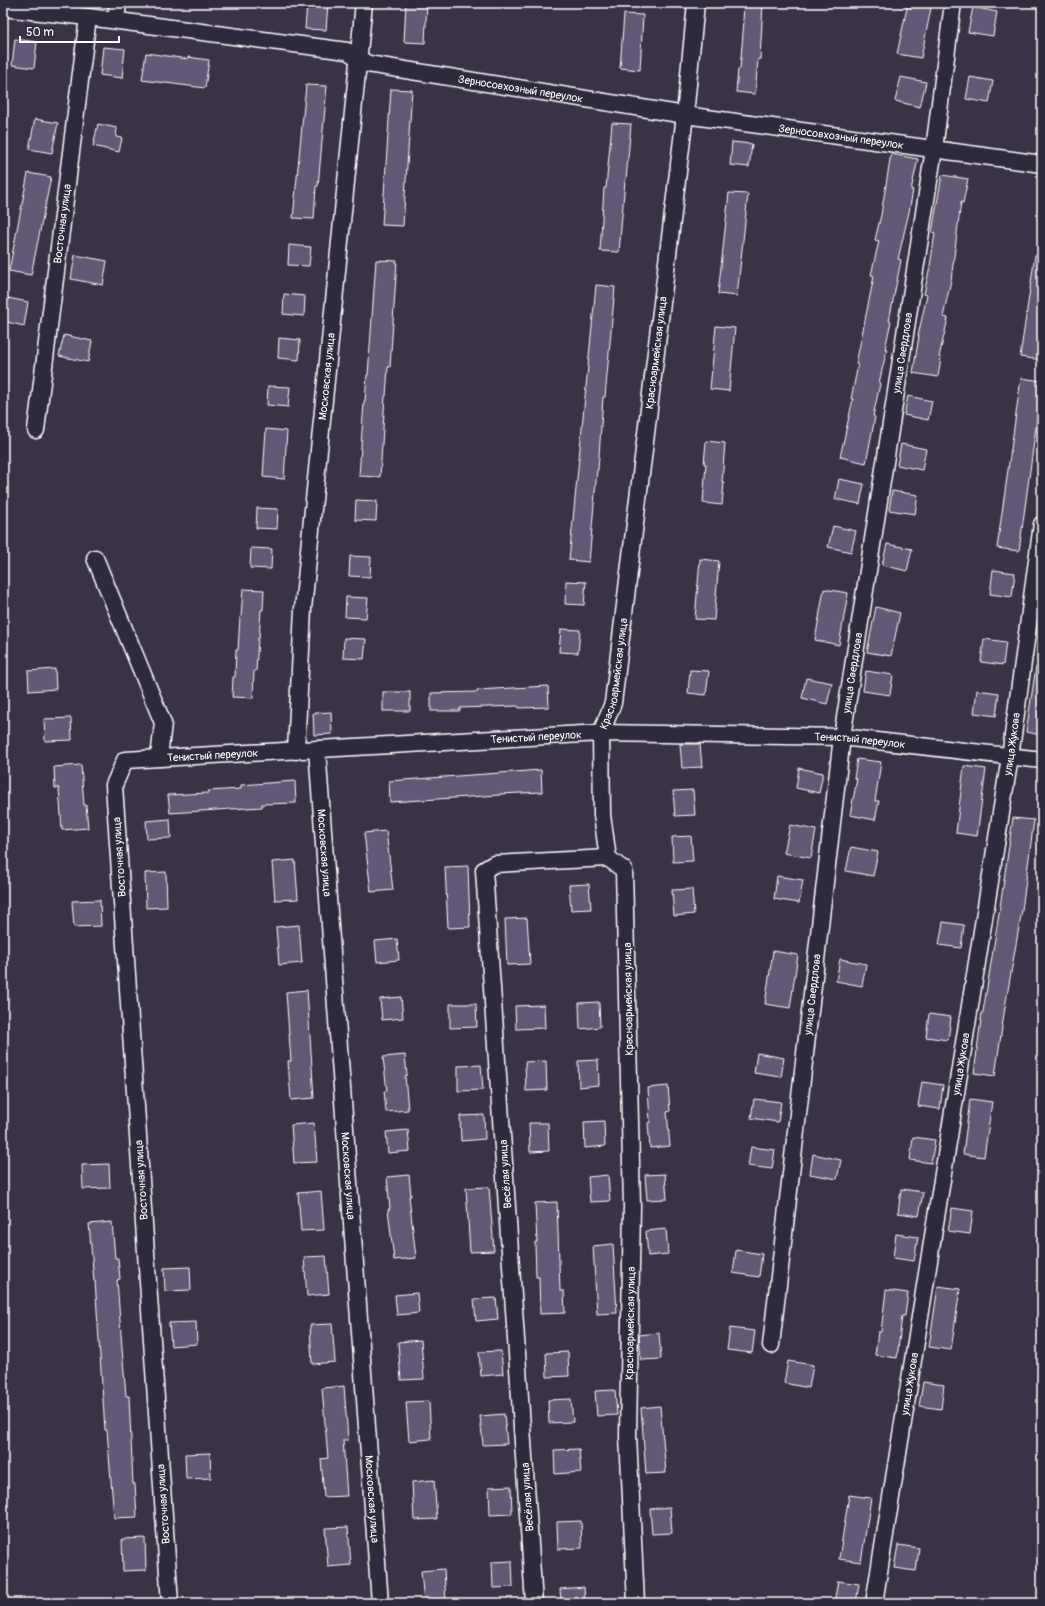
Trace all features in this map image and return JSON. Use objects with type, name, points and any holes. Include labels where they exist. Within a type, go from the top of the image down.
[{"type":"street","points":[[116,20],[118,3]]},
{"type":"street","name":"Московская улица","points":[[296,750],[303,609],[364,3]]},
{"type":"street","name":"Красноармейская улица","points":[[636,1603],[628,1436],[632,1206],[627,936],[624,870],[608,858],[602,815],[601,733],[613,703],[685,115],[696,3]]},
{"type":"street","name":"улица Свердлова","points":[[771,1345],[842,737],[934,149],[953,3]]},
{"type":"street","name":"Зерносовхозный переулок","points":[[3,8],[116,20],[347,51],[368,64],[685,115],[1042,164]]},
{"type":"street","name":"Восточная улица","points":[[36,430],[88,17]]},
{"type":"street","name":"улица Жукова","points":[[874,1603],[1010,757],[1042,524]]},
{"type":"street","points":[[95,558],[163,723],[158,758]]},
{"type":"street","name":"Тенистый переулок","points":[[124,760],[601,733],[842,737],[1042,760]]},
{"type":"street","name":"Московская улица","points":[[317,749],[369,1436],[380,1603]]},
{"type":"street","name":"Восточная улица","points":[[124,760],[114,785],[170,1603]]},
{"type":"street","name":"Весёлая улица","points":[[534,1603],[484,870],[494,864],[608,858]]},
{"type":"building","points":[[307,3],[328,3],[326,30],[305,29]]},
{"type":"building","points":[[406,3],[427,3],[425,43],[404,42]]},
{"type":"building","points":[[744,3],[763,3],[760,59],[758,59],[755,94],[736,92],[738,69],[740,69]]},
{"type":"building","points":[[908,3],[932,3],[921,58],[897,54]]},
{"type":"building","points":[[973,7],[997,12],[993,36],[968,32]]},
{"type":"building","points":[[624,14],[643,15],[640,70],[620,68]]},
{"type":"building","points":[[15,39],[37,42],[34,68],[12,65]]},
{"type":"building","points":[[103,47],[125,49],[122,78],[100,75]]},
{"type":"building","points":[[146,53],[188,59],[188,57],[209,60],[205,88],[142,80]]},
{"type":"building","points":[[901,77],[926,82],[920,107],[895,101]]},
{"type":"building","points":[[970,77],[993,81],[989,103],[966,99]]},
{"type":"building","points":[[306,85],[327,86],[318,186],[316,186],[314,219],[293,218]]},
{"type":"building","points":[[391,89],[412,90],[403,226],[382,225]]},
{"type":"building","points":[[35,119],[58,123],[52,153],[29,149]]},
{"type":"building","points":[[612,123],[631,124],[619,252],[600,251],[604,188],[606,188]]},
{"type":"building","points":[[98,124],[117,128],[116,137],[122,138],[119,152],[93,146]]},
{"type":"building","points":[[732,142],[752,144],[749,167],[730,165]]},
{"type":"building","points":[[891,154],[918,159],[911,190],[913,190],[909,212],[898,259],[901,260],[889,321],[891,321],[885,349],[887,349],[879,383],[873,416],[875,417],[866,463],[840,457],[853,399],[851,399],[858,365],[856,364],[874,276],[871,275],[879,241],[875,240],[881,215]]},
{"type":"building","points":[[28,173],[51,177],[31,275],[9,271]]},
{"type":"building","points":[[942,175],[968,179],[963,203],[961,202],[951,280],[943,317],[948,318],[939,357],[941,358],[938,377],[913,373],[918,336],[927,295],[924,294],[935,233],[932,232]]},
{"type":"building","points":[[729,193],[748,194],[737,296],[718,294]]},
{"type":"building","points":[[289,245],[311,247],[309,266],[288,265]]},
{"type":"building","points":[[75,255],[107,261],[103,285],[71,279]]},
{"type":"building","points":[[1035,255],[1042,255],[1042,360],[1020,357]]},
{"type":"building","points":[[376,260],[397,261],[390,367],[388,367],[385,396],[380,477],[359,476]]},
{"type":"building","points":[[596,285],[615,287],[605,397],[603,397],[589,562],[569,560]]},
{"type":"building","points":[[284,294],[305,296],[304,316],[283,314]]},
{"type":"building","points":[[3,297],[28,302],[24,326],[3,321]]},
{"type":"building","points":[[716,326],[735,328],[729,391],[710,389]]},
{"type":"building","points":[[64,335],[92,341],[88,362],[59,356]]},
{"type":"building","points":[[279,338],[300,340],[299,360],[278,358]]},
{"type":"building","points":[[1021,378],[1042,381],[1042,383],[1019,551],[997,548]]},
{"type":"building","points":[[268,386],[290,387],[288,407],[267,405]]},
{"type":"building","points":[[908,396],[932,401],[928,420],[904,415]]},
{"type":"building","points":[[266,429],[287,431],[284,479],[263,477]]},
{"type":"building","points":[[706,441],[725,443],[722,505],[703,503]]},
{"type":"building","points":[[901,444],[926,449],[922,470],[897,465]]},
{"type":"building","points":[[839,479],[864,484],[860,504],[835,499]]},
{"type":"building","points":[[892,491],[918,495],[915,514],[889,510]]},
{"type":"building","points":[[356,500],[377,501],[376,521],[355,520]]},
{"type":"building","points":[[257,508],[278,509],[277,529],[256,528]]},
{"type":"building","points":[[833,526],[856,531],[851,552],[828,547]]},
{"type":"building","points":[[887,544],[912,549],[907,571],[882,565]]},
{"type":"building","points":[[251,548],[272,549],[271,569],[250,568]]},
{"type":"building","points":[[350,556],[371,557],[370,577],[349,576]]},
{"type":"building","points":[[700,559],[719,561],[714,620],[695,619]]},
{"type":"building","points":[[993,570],[1015,573],[1012,597],[990,594]]},
{"type":"building","points":[[566,581],[586,582],[584,605],[565,604]]},
{"type":"building","points":[[243,589],[264,590],[263,610],[261,610],[259,639],[258,638],[256,671],[254,671],[253,698],[232,697],[233,677],[235,677],[236,650],[238,650]]},
{"type":"building","points":[[824,589],[848,593],[839,645],[815,640]]},
{"type":"building","points":[[346,597],[368,598],[366,618],[345,617]]},
{"type":"building","points":[[876,607],[900,613],[891,656],[867,652]]},
{"type":"building","points":[[561,629],[580,630],[578,653],[559,652]]},
{"type":"building","points":[[344,638],[366,639],[364,659],[343,658]]},
{"type":"building","points":[[984,639],[1006,642],[1003,665],[981,662]]},
{"type":"building","points":[[1036,667],[1042,668],[1042,735],[1026,732]]},
{"type":"building","points":[[55,669],[56,689],[29,691],[28,671]]},
{"type":"building","points":[[690,670],[709,671],[706,695],[688,693]]},
{"type":"building","points":[[866,671],[893,675],[890,695],[863,691]]},
{"type":"building","points":[[806,678],[832,683],[827,704],[802,698]]},
{"type":"building","points":[[548,686],[549,707],[519,708],[518,706],[460,708],[460,711],[431,711],[431,693],[478,692],[477,690]]},
{"type":"building","points":[[977,690],[999,693],[996,716],[974,713]]},
{"type":"building","points":[[383,692],[410,692],[410,711],[383,711]]},
{"type":"building","points":[[331,712],[332,734],[314,735],[313,713]]},
{"type":"building","points":[[71,718],[72,740],[45,741],[44,719]]},
{"type":"building","points":[[680,744],[700,744],[702,767],[682,768]]},
{"type":"building","points":[[857,759],[881,762],[875,801],[879,801],[875,820],[850,815],[857,779],[854,778]]},
{"type":"building","points":[[81,765],[84,805],[86,805],[88,828],[62,830],[59,788],[55,788],[54,767]]},
{"type":"building","points":[[964,766],[986,769],[977,836],[956,833]]},
{"type":"building","points":[[799,768],[823,773],[819,793],[796,788]]},
{"type":"building","points":[[541,770],[542,792],[390,802],[389,781]]},
{"type":"building","points":[[295,781],[296,803],[262,804],[262,807],[170,813],[168,795],[208,793],[208,791],[241,789],[241,785]]},
{"type":"building","points":[[693,790],[695,815],[675,816],[673,791]]},
{"type":"building","points":[[1013,818],[1034,820],[1022,910],[1005,1007],[995,1076],[974,1073],[982,1012],[999,914]]},
{"type":"building","points":[[170,819],[171,838],[147,839],[146,821]]},
{"type":"building","points":[[790,825],[816,830],[811,858],[784,853]]},
{"type":"building","points":[[386,831],[393,890],[371,892],[364,833]]},
{"type":"building","points":[[691,836],[693,861],[673,862],[672,837]]},
{"type":"building","points":[[851,847],[878,852],[873,876],[846,871]]},
{"type":"building","points":[[295,860],[298,899],[275,900],[272,862]]},
{"type":"building","points":[[468,866],[470,927],[448,928],[445,867]]},
{"type":"building","points":[[166,872],[167,907],[146,908],[145,873]]},
{"type":"building","points":[[777,876],[803,880],[799,903],[774,899]]},
{"type":"building","points":[[589,884],[591,909],[571,910],[569,885]]},
{"type":"building","points":[[692,889],[694,914],[674,916],[672,890]]},
{"type":"building","points":[[100,900],[101,926],[74,927],[72,901]]},
{"type":"building","points":[[527,918],[530,964],[507,965],[505,919]]},
{"type":"building","points":[[943,922],[964,925],[961,948],[939,945]]},
{"type":"building","points":[[299,925],[302,963],[279,965],[276,927]]},
{"type":"building","points":[[397,939],[399,960],[377,962],[375,941]]},
{"type":"building","points":[[773,951],[798,955],[790,1008],[765,1004]]},
{"type":"building","points":[[840,959],[866,964],[862,986],[836,981]]},
{"type":"building","points":[[307,990],[314,1098],[291,1100],[288,1061],[291,1061],[286,992]]},
{"type":"building","points":[[401,997],[403,1018],[382,1020],[380,999]]},
{"type":"building","points":[[599,1002],[600,1027],[580,1029],[579,1003]]},
{"type":"building","points":[[450,1004],[476,1004],[477,1027],[450,1028]]},
{"type":"building","points":[[544,1005],[545,1028],[516,1029],[515,1006]]},
{"type":"building","points":[[929,1014],[951,1017],[948,1040],[926,1037]]},
{"type":"building","points":[[757,1053],[784,1058],[781,1077],[754,1073]]},
{"type":"building","points":[[405,1055],[408,1110],[386,1112],[384,1091],[387,1091],[383,1057]]},
{"type":"building","points":[[598,1060],[599,1085],[579,1087],[578,1061]]},
{"type":"building","points":[[546,1061],[547,1090],[526,1091],[525,1062]]},
{"type":"building","points":[[481,1065],[483,1090],[458,1091],[458,1066]]},
{"type":"building","points":[[922,1082],[943,1085],[940,1109],[918,1106]]},
{"type":"building","points":[[668,1086],[670,1111],[667,1112],[670,1146],[650,1148],[648,1088]]},
{"type":"building","points":[[754,1099],[781,1102],[778,1122],[751,1118]]},
{"type":"building","points":[[970,1099],[992,1102],[984,1157],[963,1154]]},
{"type":"building","points":[[484,1115],[485,1139],[461,1141],[460,1116]]},
{"type":"building","points":[[604,1121],[605,1146],[585,1148],[584,1122]]},
{"type":"building","points":[[314,1123],[317,1162],[294,1163],[291,1125]]},
{"type":"building","points":[[529,1123],[548,1123],[549,1151],[530,1152]]},
{"type":"building","points":[[408,1130],[410,1151],[388,1153],[386,1132]]},
{"type":"building","points":[[913,1137],[935,1140],[931,1163],[910,1160]]},
{"type":"building","points":[[751,1147],[775,1150],[772,1169],[748,1166]]},
{"type":"building","points":[[813,1154],[841,1160],[837,1179],[810,1174]]},
{"type":"building","points":[[109,1164],[110,1188],[83,1189],[82,1165]]},
{"type":"building","points":[[665,1174],[667,1199],[647,1200],[645,1175]]},
{"type":"building","points":[[409,1175],[411,1196],[409,1196],[416,1258],[394,1260],[388,1209],[390,1209],[387,1177]]},
{"type":"building","points":[[608,1175],[610,1201],[590,1202],[588,1177]]},
{"type":"building","points":[[489,1187],[494,1251],[470,1252],[466,1188]]},
{"type":"building","points":[[901,1189],[923,1192],[919,1216],[898,1213]]},
{"type":"building","points":[[321,1191],[324,1230],[301,1231],[298,1193]]},
{"type":"building","points":[[557,1202],[560,1291],[564,1291],[565,1313],[540,1314],[539,1277],[536,1277],[535,1242],[537,1242],[535,1203]]},
{"type":"building","points":[[952,1208],[973,1211],[970,1234],[948,1231]]},
{"type":"building","points":[[112,1222],[115,1258],[118,1258],[120,1279],[117,1280],[126,1396],[129,1396],[133,1484],[135,1484],[137,1517],[114,1518],[107,1430],[105,1430],[95,1281],[89,1224]]},
{"type":"building","points":[[666,1229],[668,1254],[648,1256],[646,1231]]},
{"type":"building","points":[[896,1234],[918,1237],[914,1261],[893,1258]]},
{"type":"building","points":[[613,1244],[617,1313],[597,1314],[593,1246]]},
{"type":"building","points":[[736,1250],[762,1254],[759,1277],[733,1273]]},
{"type":"building","points":[[326,1256],[329,1294],[307,1296],[304,1257]]},
{"type":"building","points":[[190,1267],[191,1290],[165,1291],[164,1268]]},
{"type":"building","points":[[938,1286],[960,1289],[951,1350],[929,1347]]},
{"type":"building","points":[[886,1290],[908,1293],[905,1316],[902,1316],[897,1358],[875,1355],[878,1332],[881,1332]]},
{"type":"building","points":[[417,1293],[419,1313],[397,1315],[395,1295]]},
{"type":"building","points":[[496,1298],[498,1319],[476,1321],[474,1299]]},
{"type":"building","points":[[196,1322],[197,1344],[171,1346],[169,1323]]},
{"type":"building","points":[[332,1324],[335,1362],[312,1364],[310,1325]]},
{"type":"building","points":[[730,1328],[755,1331],[752,1353],[727,1350]]},
{"type":"building","points":[[659,1333],[661,1359],[641,1360],[639,1335]]},
{"type":"building","points":[[421,1340],[424,1379],[401,1380],[398,1342]]},
{"type":"building","points":[[501,1351],[503,1374],[481,1376],[479,1352]]},
{"type":"building","points":[[568,1352],[569,1376],[547,1377],[546,1353]]},
{"type":"building","points":[[788,1361],[813,1365],[809,1388],[784,1383]]},
{"type":"building","points":[[923,1382],[944,1385],[941,1409],[919,1406]]},
{"type":"building","points":[[344,1386],[348,1440],[343,1440],[347,1496],[324,1497],[321,1459],[328,1458],[322,1388]]},
{"type":"building","points":[[615,1390],[617,1415],[597,1416],[595,1391]]},
{"type":"building","points":[[571,1399],[573,1422],[549,1423],[548,1400]]},
{"type":"building","points":[[429,1401],[431,1439],[409,1441],[406,1402]]},
{"type":"building","points":[[660,1406],[666,1473],[646,1474],[641,1408]]},
{"type":"building","points":[[504,1414],[507,1444],[483,1445],[480,1416]]},
{"type":"building","points":[[579,1449],[581,1472],[555,1474],[554,1450]]},
{"type":"building","points":[[210,1453],[211,1478],[186,1479],[185,1454]]},
{"type":"building","points":[[434,1480],[437,1519],[414,1520],[412,1482]]},
{"type":"building","points":[[511,1486],[512,1514],[490,1515],[489,1487]]},
{"type":"building","points":[[849,1495],[871,1498],[861,1562],[839,1559]]},
{"type":"building","points":[[670,1507],[672,1533],[652,1534],[650,1509]]},
{"type":"building","points":[[581,1521],[582,1548],[558,1549],[557,1522]]},
{"type":"building","points":[[348,1527],[351,1565],[328,1567],[325,1528]]},
{"type":"building","points":[[145,1538],[146,1570],[123,1571],[122,1539]]},
{"type":"building","points":[[898,1545],[919,1548],[916,1571],[894,1568]]},
{"type":"building","points":[[512,1561],[513,1587],[493,1588],[492,1562]]},
{"type":"building","points":[[444,1569],[446,1603],[424,1603],[421,1571]]},
{"type":"building","points":[[838,1581],[859,1584],[856,1603],[834,1603]]},
{"type":"building","points":[[584,1587],[585,1603],[561,1603],[560,1589]]}]
